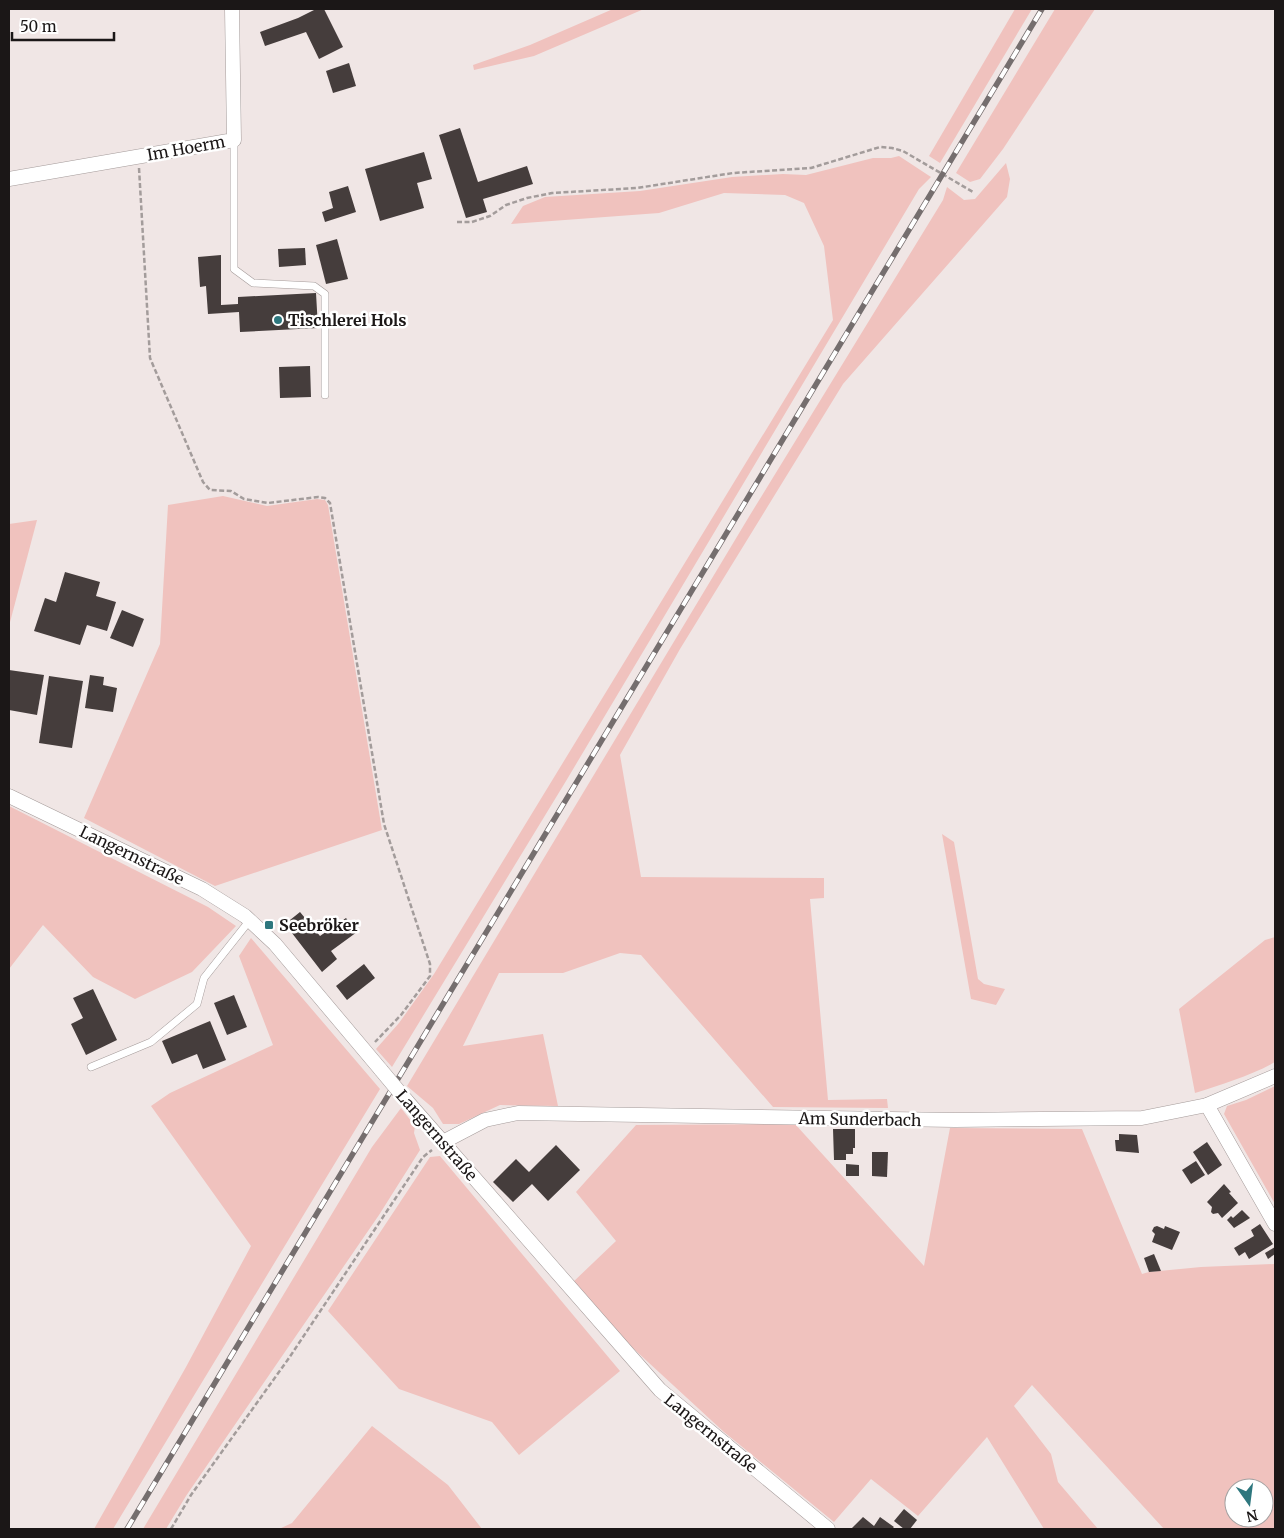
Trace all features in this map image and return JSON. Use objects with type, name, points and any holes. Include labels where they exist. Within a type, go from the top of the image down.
[{"type":"street","name":"Im Hoerm","points":[[9,179],[234,140],[232,9]]},
{"type":"street","name":"Langernstraße","points":[[9,796],[202,889],[250,920],[275,944],[406,1100],[660,1390],[828,1529]]},
{"type":"street","name":"Am Sunderbach","points":[[443,1142],[484,1120],[518,1113],[955,1120],[1142,1118],[1207,1105],[1275,1076]]},
{"type":"street","points":[[1207,1105],[1275,1224]]},
{"type":"lane","points":[[234,140],[234,270],[253,283],[314,286],[325,294],[326,396]]},
{"type":"lane","points":[[91,1067],[151,1042],[197,1004],[204,978],[250,920]]},
{"type":"path","points":[[457,222],[472,222],[490,216],[506,205],[527,198],[637,188],[733,173],[811,168],[880,147],[903,151],[973,192]]},
{"type":"path","points":[[137,157],[141,183],[150,358],[203,482],[210,490],[231,491],[244,499],[268,503],[318,497],[325,498],[330,503],[384,824],[430,964],[430,976],[401,1015],[365,1052]]},
{"type":"path","points":[[171,1529],[191,1495],[289,1358],[423,1157],[443,1142]]},
{"type":"shaded area","points":[[613,9],[644,9],[534,56],[474,70],[473,65],[530,45]]},
{"type":"shaded area","points":[[1015,9],[1032,9],[940,163],[929,156]]},
{"type":"shaded area","points":[[1055,9],[1095,9],[1003,149],[980,179],[970,182],[956,173]]},
{"type":"shaded area","points":[[899,156],[931,177],[919,189],[566,781],[392,1067],[376,1049],[399,1023],[434,974],[833,320],[824,246],[804,203],[785,195],[724,193],[659,213],[511,224],[523,206],[545,197],[640,191],[732,177],[783,174],[806,175],[873,158]]},
{"type":"shaded area","points":[[1006,163],[1010,179],[1007,197],[843,384],[680,649],[620,755],[641,877],[824,878],[824,898],[810,899],[828,1100],[887,1099],[888,1108],[773,1107],[641,955],[620,953],[563,973],[499,973],[463,1046],[543,1034],[558,1106],[500,1105],[459,1124],[443,1124],[433,1108],[407,1086],[750,515],[943,200],[947,187],[964,200],[975,199]]},
{"type":"shaded area","points":[[223,496],[267,506],[317,499],[325,500],[328,505],[382,830],[215,886],[84,818],[160,644],[168,505]]},
{"type":"shaded area","points":[[37,520],[9,626],[9,524]]},
{"type":"shaded area","points":[[9,806],[208,907],[236,926],[192,972],[135,999],[93,977],[43,925],[9,969]]},
{"type":"shaded area","points":[[942,834],[954,842],[978,979],[984,984],[1005,989],[996,1005],[971,999]]},
{"type":"shaded area","points":[[1275,937],[1275,1062],[1246,1076],[1195,1093],[1179,1009],[1265,940]]},
{"type":"shaded area","points":[[251,938],[380,1089],[113,1529],[94,1529],[186,1367],[251,1246],[151,1106],[170,1093],[273,1045],[239,956]]},
{"type":"shaded area","points":[[1275,1086],[1275,1204],[1224,1114],[1227,1106],[1246,1100]]},
{"type":"shaded area","points":[[401,1108],[415,1126],[414,1133],[420,1150],[379,1215],[186,1496],[166,1529],[143,1529],[372,1147]]},
{"type":"shaded area","points":[[795,1124],[924,1266],[950,1128],[1082,1129],[1142,1274],[1201,1267],[1275,1264],[1275,1529],[1164,1529],[1032,1385],[1014,1406],[1051,1454],[1058,1482],[1098,1529],[1044,1529],[987,1437],[918,1516],[871,1479],[834,1522],[724,1432],[623,1339],[571,1284],[616,1241],[576,1192],[636,1125]]},
{"type":"shaded area","points":[[440,1156],[620,1371],[519,1455],[492,1422],[399,1389],[328,1311],[430,1157]]},
{"type":"shaded area","points":[[372,1426],[448,1485],[482,1529],[279,1529],[292,1523]]},
{"type":"building","points":[[316,9],[324,9],[343,47],[319,59],[306,32],[265,46],[260,32]]},
{"type":"building","points":[[349,63],[356,86],[333,93],[326,71]]},
{"type":"building","points":[[460,128],[478,182],[527,166],[533,184],[483,199],[487,212],[466,218],[439,135]]},
{"type":"building","points":[[424,152],[432,179],[417,183],[424,208],[380,221],[365,169]]},
{"type":"building","points":[[348,186],[356,212],[325,222],[322,212],[333,208],[329,192]]},
{"type":"building","points":[[337,239],[348,279],[326,284],[316,245]]},
{"type":"building","points":[[305,248],[306,265],[279,267],[278,249]]},
{"type":"building","name":"Tischlerei Hols","points":[[221,255],[221,305],[238,304],[238,297],[316,293],[318,328],[240,332],[239,312],[208,314],[206,286],[200,287],[198,257]]},
{"type":"building","points":[[310,366],[311,397],[280,398],[279,367]]},
{"type":"building","points":[[65,572],[100,582],[96,596],[116,602],[107,631],[87,625],[80,645],[34,631],[45,598],[56,602]]},
{"type":"building","points":[[122,610],[144,619],[133,647],[110,638]]},
{"type":"building","points":[[9,670],[44,675],[37,715],[9,710]]},
{"type":"building","points":[[90,675],[104,677],[103,685],[117,688],[113,712],[85,708]]},
{"type":"building","points":[[49,676],[83,681],[72,748],[39,743]]},
{"type":"building","points":[[300,912],[320,936],[346,918],[357,932],[331,951],[337,959],[322,972],[285,924]]},
{"type":"building","points":[[364,964],[375,978],[347,1000],[336,986]]},
{"type":"building","points":[[93,989],[117,1040],[86,1055],[71,1024],[83,1018],[73,998]]},
{"type":"building","points":[[234,995],[247,1027],[227,1035],[214,1003]]},
{"type":"building","points":[[210,1021],[226,1060],[203,1069],[197,1054],[172,1064],[162,1041]]},
{"type":"building","points":[[833,1129],[855,1129],[855,1148],[853,1148],[853,1154],[846,1154],[846,1160],[834,1160]]},
{"type":"building","points":[[1119,1134],[1137,1135],[1139,1153],[1116,1151],[1115,1140],[1119,1140]]},
{"type":"building","points":[[1207,1142],[1222,1165],[1208,1175],[1193,1152]]},
{"type":"building","points":[[556,1145],[580,1170],[548,1201],[532,1184],[513,1202],[493,1182],[516,1159],[529,1172]]},
{"type":"building","points":[[872,1152],[888,1152],[887,1177],[872,1176]]},
{"type":"building","points":[[1196,1161],[1205,1175],[1191,1184],[1182,1170]]},
{"type":"building","points":[[846,1164],[859,1165],[859,1176],[846,1176]]},
{"type":"building","points":[[1224,1184],[1238,1203],[1222,1218],[1218,1213],[1213,1214],[1211,1212],[1212,1207],[1207,1202]]},
{"type":"building","points":[[1242,1210],[1250,1218],[1234,1228],[1227,1220],[1231,1216],[1233,1218]]},
{"type":"building","points":[[1260,1224],[1273,1244],[1249,1259],[1245,1252],[1239,1256],[1234,1248],[1254,1236],[1251,1230]]},
{"type":"building","points":[[1157,1226],[1164,1229],[1165,1226],[1180,1232],[1172,1250],[1152,1242],[1155,1234],[1152,1231]]},
{"type":"building","points":[[1275,1247],[1275,1254],[1268,1259],[1265,1253]]},
{"type":"building","points":[[1154,1254],[1161,1271],[1149,1272],[1144,1258]]},
{"type":"building","points":[[904,1509],[917,1520],[910,1529],[904,1529],[894,1521]]},
{"type":"building","points":[[863,1517],[874,1526],[880,1517],[894,1527],[892,1529],[852,1528]]},
{"type":"railway","points":[[127,1529],[1042,9]]},
{"type":"place","name":"Tischlerei Hols","points":[[278,320]]},
{"type":"place","name":"Seebröker","points":[[269,925]]}]
